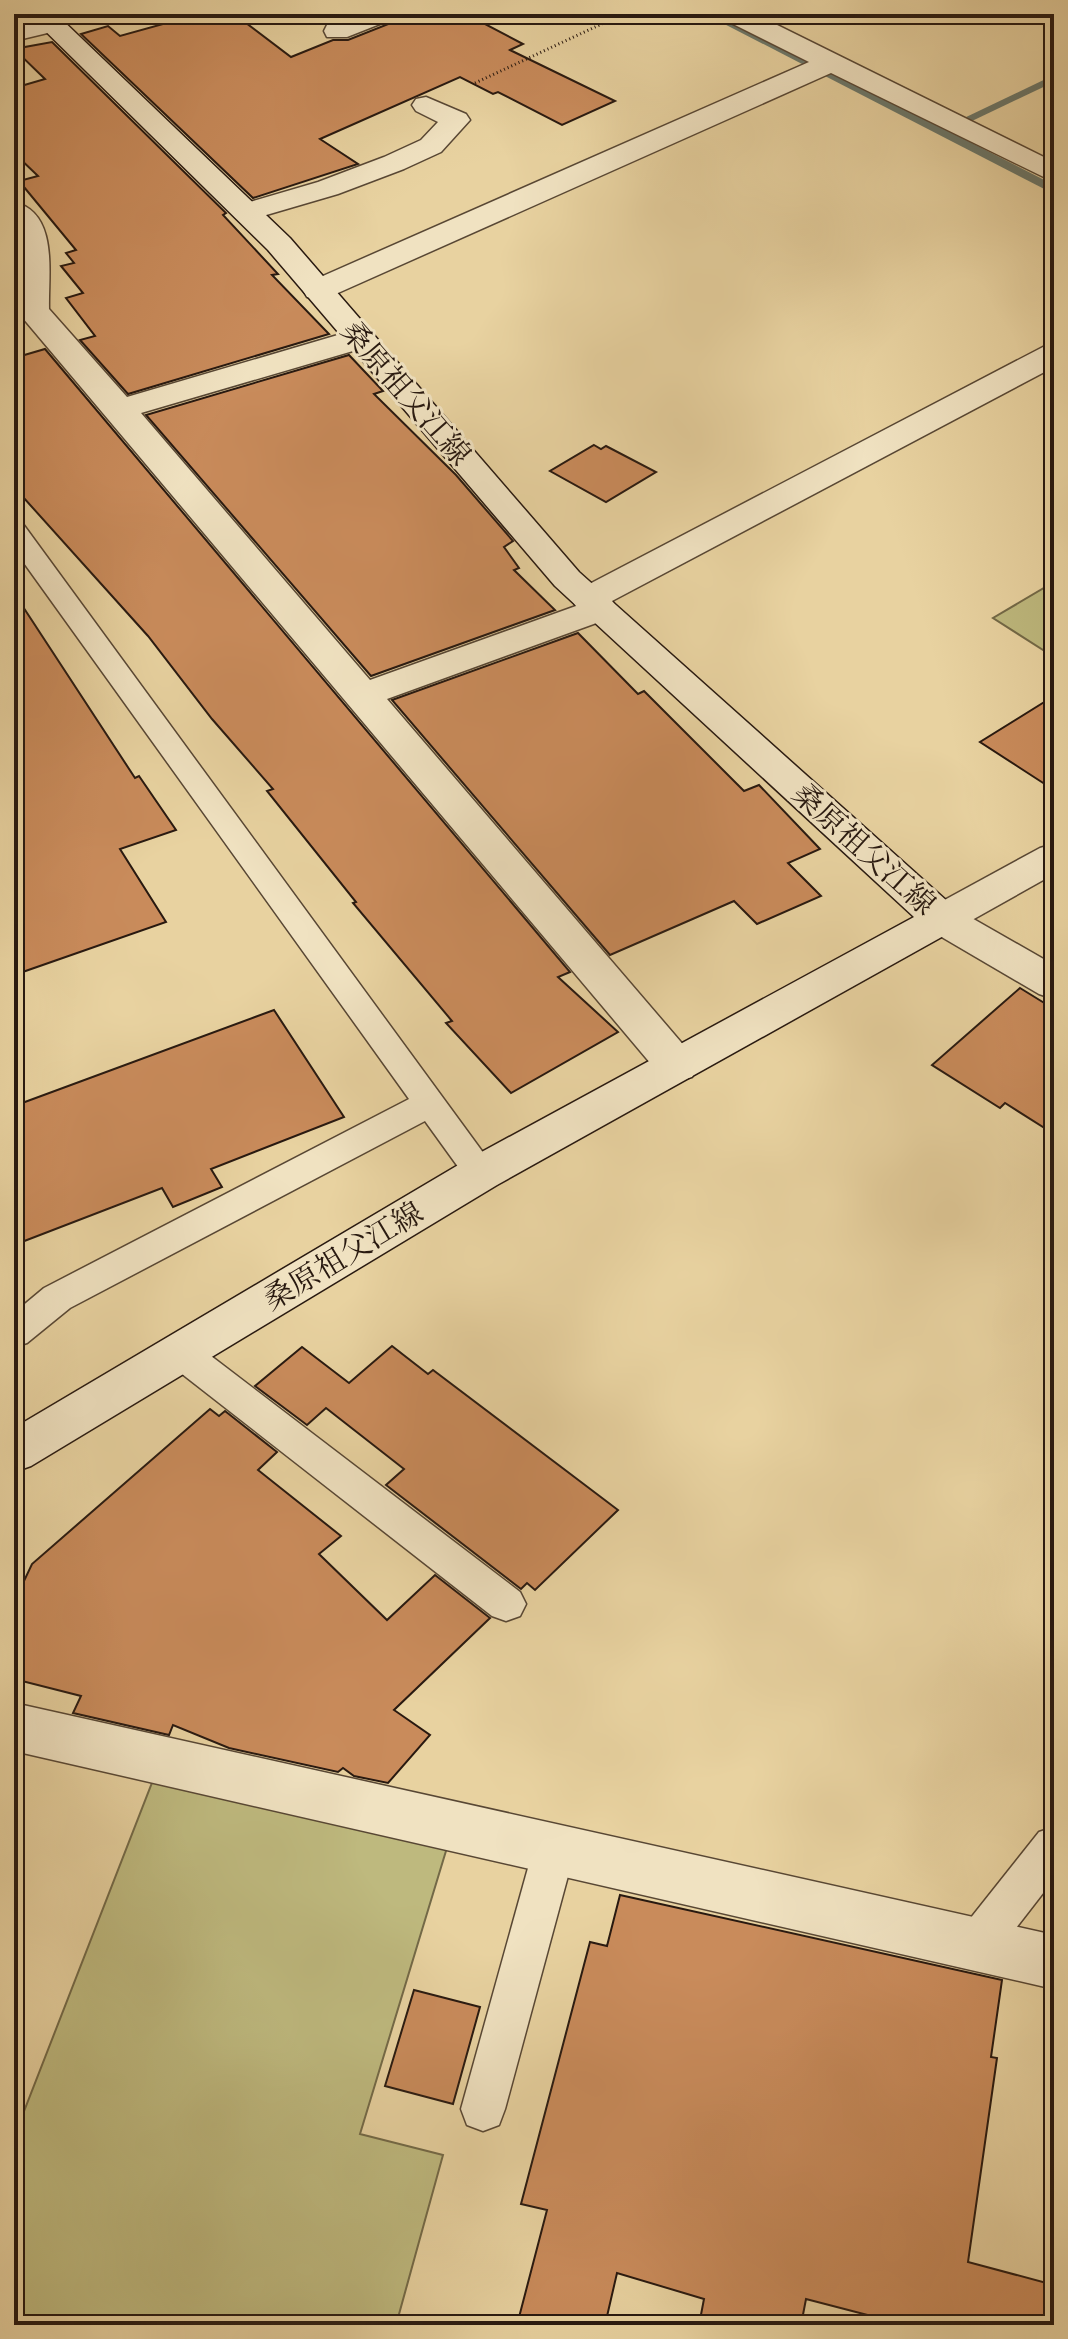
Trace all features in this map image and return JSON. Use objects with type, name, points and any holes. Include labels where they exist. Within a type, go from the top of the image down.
[{"type":"street","points":[[337,31],[381,14]]},
{"type":"street","points":[[734,14],[1054,173]]},
{"type":"street","points":[[14,33],[46,19]]},
{"type":"street","name":"桑原祖父江線","points":[[14,1452],[481,1173],[942,919],[567,579],[279,244],[46,19]]},
{"type":"street","points":[[318,290],[832,62]]},
{"type":"street","points":[[246,212],[328,188],[431,146],[456,120],[426,105]]},
{"type":"street","points":[[14,211],[33,233],[33,310],[677,1066]]},
{"type":"street","points":[[120,409],[359,339]]},
{"type":"street","points":[[363,695],[595,604],[1054,354]]},
{"type":"street","points":[[942,919],[1054,857]]},
{"type":"street","points":[[942,919],[1054,984]]},
{"type":"street","points":[[14,1727],[1054,1962]]},
{"type":"lane","points":[[14,530],[481,1173]]},
{"type":"lane","points":[[14,1333],[57,1298],[430,1103]]},
{"type":"lane","points":[[181,1353],[506,1604]]},
{"type":"lane","points":[[977,1944],[1054,1846]]},
{"type":"lane","points":[[483,2109],[554,1850]]},
{"type":"path","points":[[426,105],[623,14]]},
{"type":"shaded area","points":[[1054,582],[1054,657],[993,618]]},
{"type":"shaded area","points":[[155,1775],[449,1841],[360,2134],[443,2155],[396,2325],[14,2325],[14,2137]]},
{"type":"building","points":[[199,14],[234,14],[291,57],[333,40],[348,40],[391,23],[397,14],[466,14],[523,44],[510,50],[615,101],[562,125],[498,92],[493,94],[460,77],[320,139],[358,164],[253,198],[81,34],[108,26],[120,36]]},
{"type":"building","points":[[52,42],[226,213],[223,215],[278,274],[272,275],[329,334],[128,394],[80,340],[95,336],[66,298],[83,293],[61,266],[74,263],[66,253],[76,250],[19,181],[38,176],[14,153],[14,88],[45,79],[14,49]]},
{"type":"building","points":[[45,349],[570,972],[558,977],[618,1032],[511,1093],[446,1023],[452,1021],[353,903],[356,902],[267,791],[273,789],[212,719],[148,636],[14,487],[14,358]]},
{"type":"building","points":[[349,355],[383,391],[374,394],[456,475],[513,541],[504,547],[519,568],[514,570],[555,610],[371,676],[146,415]]},
{"type":"building","points":[[594,445],[601,449],[606,446],[656,472],[606,502],[550,471]]},
{"type":"building","points":[[14,593],[135,778],[139,776],[176,830],[120,849],[166,922],[14,975]]},
{"type":"building","points":[[578,633],[638,694],[644,691],[744,791],[759,785],[820,849],[788,863],[821,896],[757,924],[734,901],[610,955],[392,700]]},
{"type":"building","points":[[1054,696],[1054,790],[980,742]]},
{"type":"building","points":[[1020,988],[1054,1009],[1054,1134],[1005,1103],[1000,1108],[932,1065]]},
{"type":"building","points":[[274,1010],[344,1117],[211,1169],[222,1187],[173,1207],[162,1188],[14,1245],[14,1106]]},
{"type":"building","points":[[392,1346],[428,1374],[433,1370],[618,1510],[535,1590],[527,1583],[521,1589],[386,1485],[404,1469],[326,1408],[307,1425],[255,1386],[302,1347],[349,1383]]},
{"type":"building","points":[[210,1409],[219,1416],[225,1411],[277,1452],[258,1470],[341,1536],[319,1554],[387,1620],[435,1575],[490,1618],[394,1710],[430,1735],[388,1783],[354,1776],[343,1768],[338,1772],[229,1748],[173,1725],[169,1735],[73,1713],[81,1696],[14,1679],[14,1602],[32,1564]]},
{"type":"building","points":[[620,1895],[1002,1980],[991,2057],[997,2058],[968,2262],[1054,2285],[1054,2325],[906,2325],[806,2299],[801,2325],[699,2325],[704,2299],[617,2273],[605,2325],[517,2325],[547,2210],[521,2204],[590,1942],[607,1946]]},
{"type":"building","points":[[414,1990],[480,2007],[453,2104],[385,2086]]},
{"type":"waterway","points":[[710,14],[808,63]]},
{"type":"waterway","points":[[829,74],[1054,190]]},
{"type":"waterway","points":[[968,119],[1054,78]]}]
